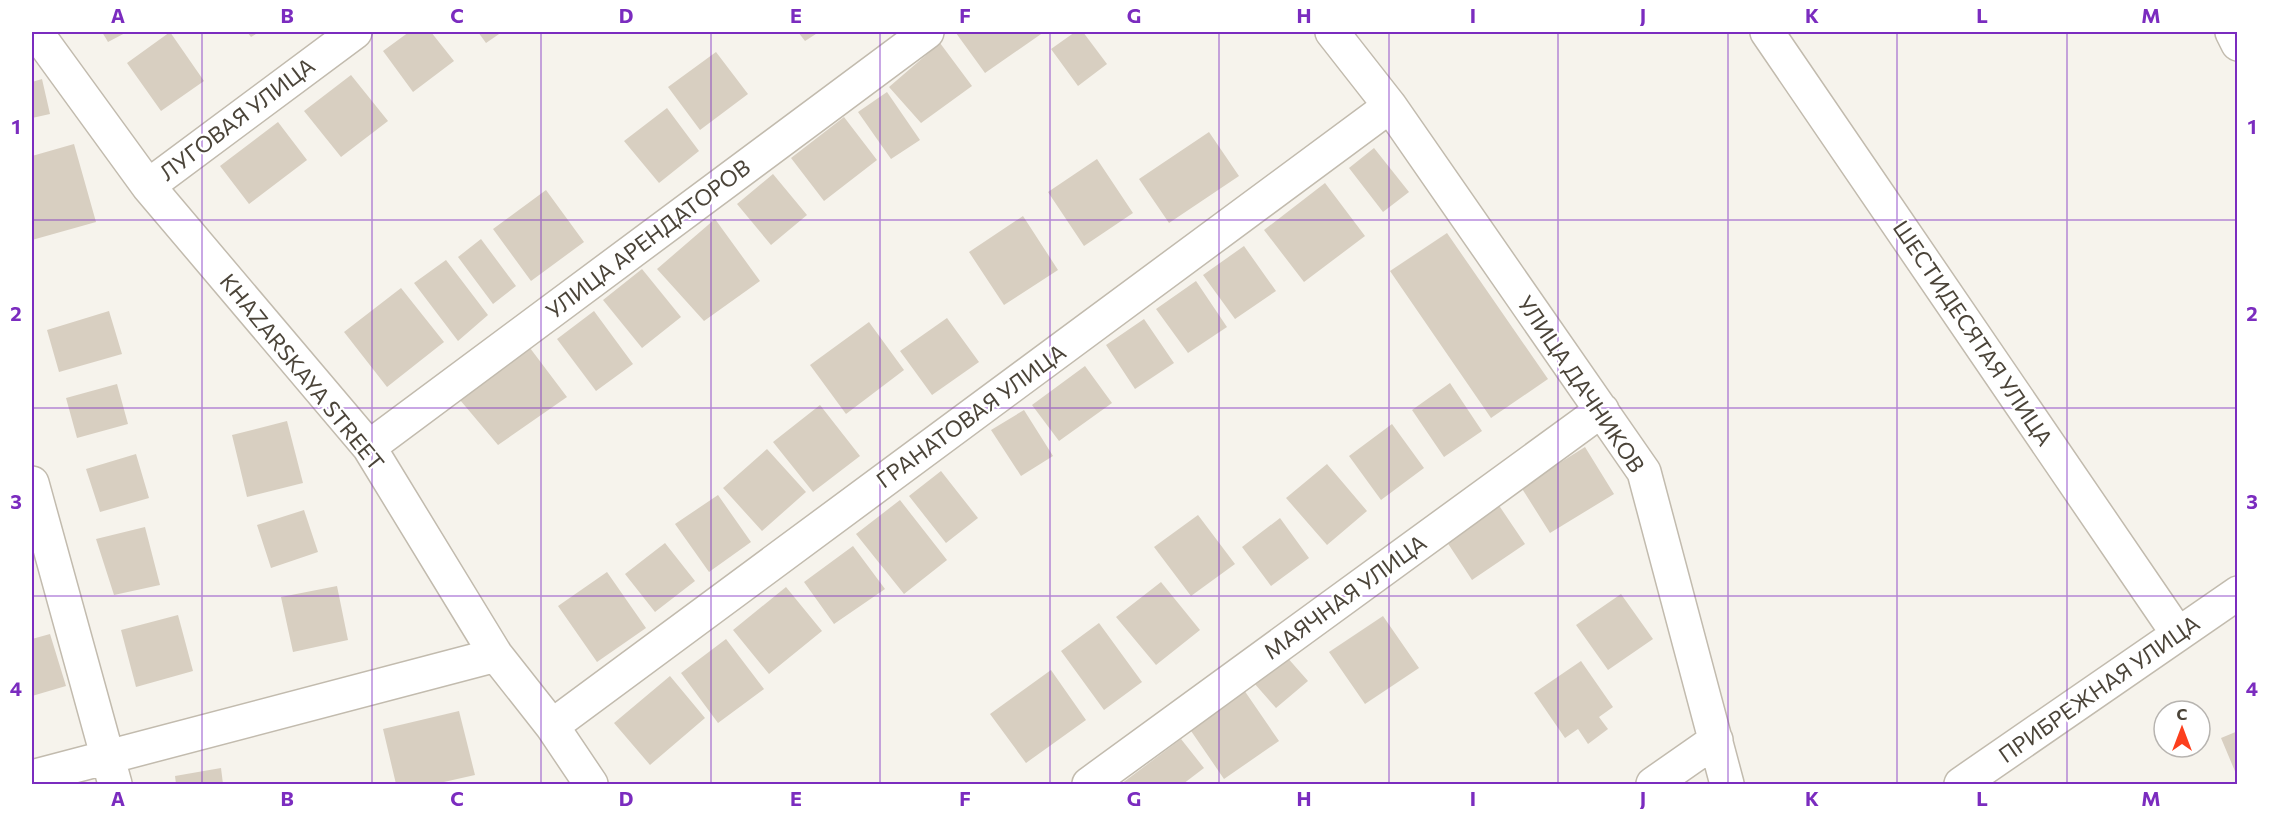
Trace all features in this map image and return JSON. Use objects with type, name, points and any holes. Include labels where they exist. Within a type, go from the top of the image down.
[{"type":"street","name":"KHAZARSKAYA STREET","points":[[36,32],[148,186],[369,447],[496,655],[552,726],[589,783]]},
{"type":"street","name":"ЛУГОВАЯ УЛИЦА","points":[[148,186],[355,32]]},
{"type":"street","name":"УЛИЦА АРЕНДАТОРОВ","points":[[369,447],[927,32]]},
{"type":"street","name":"УЛИЦА ДАЧНИКОВ","points":[[1332,32],[1390,106],[1644,472],[1727,784]]},
{"type":"street","name":"ШЕСТИДЕСЯТАЯ УЛИЦА","points":[[1767,32],[2178,634]]},
{"type":"street","points":[[2232,32],[2238,44]]},
{"type":"street","name":"ГРАНАТОВАЯ УЛИЦА","points":[[552,726],[1390,106]]},
{"type":"street","name":"МАЯЧНАЯ УЛИЦА","points":[[1089,784],[1602,410]]},
{"type":"street","points":[[32,483],[111,771]]},
{"type":"street","name":"ПРИБРЕЖНАЯ УЛИЦА","points":[[1961,784],[2238,593]]},
{"type":"street","points":[[32,777],[111,771],[496,655]]},
{"type":"street","points":[[1653,784],[1716,740]]},
{"type":"building","points":[[102,32],[127,32],[108,42]]},
{"type":"building","points":[[170,32],[204,81],[161,111],[127,63]]},
{"type":"building","points":[[247,32],[259,32],[251,37]]},
{"type":"building","points":[[409,32],[431,32],[454,61],[413,92],[383,51]]},
{"type":"building","points":[[478,32],[502,32],[486,43]]},
{"type":"building","points":[[798,32],[819,32],[805,41]]},
{"type":"building","points":[[1044,32],[985,73],[956,33]]},
{"type":"building","points":[[1075,32],[1083,32],[1107,64],[1078,86],[1051,49]]},
{"type":"building","points":[[940,43],[972,86],[921,123],[889,87]]},
{"type":"building","points":[[716,52],[748,94],[700,130],[668,87]]},
{"type":"building","points":[[351,75],[388,121],[341,157],[304,111]]},
{"type":"building","points":[[42,79],[50,114],[32,118],[32,82]]},
{"type":"building","points":[[887,92],[920,140],[891,159],[858,112]]},
{"type":"building","points":[[667,108],[699,151],[659,183],[624,141]]},
{"type":"building","points":[[844,117],[877,160],[824,201],[791,158]]},
{"type":"building","points":[[278,122],[307,160],[249,204],[220,166]]},
{"type":"building","points":[[1209,132],[1239,176],[1169,223],[1139,179]]},
{"type":"building","points":[[74,144],[96,222],[32,240],[32,156]]},
{"type":"building","points":[[1374,148],[1409,192],[1383,212],[1349,168]]},
{"type":"building","points":[[1097,159],[1133,213],[1084,246],[1048,192]]},
{"type":"building","points":[[773,174],[807,215],[771,245],[737,204]]},
{"type":"building","points":[[1325,183],[1365,236],[1304,282],[1264,230]]},
{"type":"building","points":[[546,190],[584,242],[531,281],[493,229]]},
{"type":"building","points":[[1023,216],[1058,270],[1004,305],[969,252]]},
{"type":"building","points":[[715,219],[760,281],[704,321],[657,269]]},
{"type":"building","points":[[1447,233],[1548,379],[1491,418],[1390,271]]},
{"type":"building","points":[[481,239],[516,286],[493,304],[458,257]]},
{"type":"building","points":[[1244,246],[1276,291],[1235,319],[1203,275]]},
{"type":"building","points":[[446,260],[488,315],[458,341],[414,283]]},
{"type":"building","points":[[642,269],[681,317],[642,348],[603,300]]},
{"type":"building","points":[[1196,281],[1227,327],[1188,353],[1156,309]]},
{"type":"building","points":[[401,288],[444,342],[387,387],[344,332]]},
{"type":"building","points":[[109,311],[122,354],[59,372],[47,330]]},
{"type":"building","points":[[594,311],[633,364],[596,391],[557,339]]},
{"type":"building","points":[[947,318],[979,362],[932,395],[900,351]]},
{"type":"building","points":[[1144,319],[1174,363],[1135,389],[1106,345]]},
{"type":"building","points":[[869,322],[904,370],[846,414],[810,365]]},
{"type":"building","points":[[530,348],[567,397],[498,445],[460,400]]},
{"type":"building","points":[[1085,366],[1112,403],[1059,441],[1032,405]]},
{"type":"building","points":[[1450,383],[1482,431],[1444,457],[1412,410]]},
{"type":"building","points":[[117,384],[128,424],[77,438],[66,398]]},
{"type":"building","points":[[820,405],[860,456],[813,492],[773,442]]},
{"type":"building","points":[[1024,410],[1053,456],[1021,476],[991,430]]},
{"type":"building","points":[[287,421],[303,483],[247,497],[232,435]]},
{"type":"building","points":[[1392,424],[1424,468],[1381,500],[1349,456]]},
{"type":"building","points":[[1585,447],[1614,494],[1550,533],[1521,487]]},
{"type":"building","points":[[767,449],[806,492],[762,531],[723,488]]},
{"type":"building","points":[[136,454],[149,498],[100,512],[86,469]]},
{"type":"building","points":[[1327,464],[1367,511],[1327,545],[1286,498]]},
{"type":"building","points":[[941,471],[978,518],[946,543],[909,496]]},
{"type":"building","points":[[718,495],[751,542],[709,572],[675,524]]},
{"type":"building","points":[[900,500],[947,560],[904,594],[856,534]]},
{"type":"building","points":[[1498,504],[1525,544],[1472,580],[1445,539]]},
{"type":"building","points":[[304,510],[318,552],[271,568],[257,525]]},
{"type":"building","points":[[1198,515],[1235,564],[1191,596],[1154,547]]},
{"type":"building","points":[[1280,518],[1309,558],[1271,586],[1242,547]]},
{"type":"building","points":[[145,527],[160,585],[114,595],[96,539]]},
{"type":"building","points":[[665,543],[695,581],[655,612],[625,574]]},
{"type":"building","points":[[853,546],[885,589],[834,624],[804,582]]},
{"type":"building","points":[[607,572],[646,628],[597,662],[558,606]]},
{"type":"building","points":[[1161,582],[1200,630],[1156,665],[1116,617]]},
{"type":"building","points":[[337,586],[348,640],[293,652],[281,597]]},
{"type":"building","points":[[786,587],[822,631],[769,674],[733,630]]},
{"type":"building","points":[[1621,594],[1653,639],[1608,670],[1576,625]]},
{"type":"building","points":[[178,615],[193,671],[136,687],[121,630]]},
{"type":"building","points":[[1383,616],[1419,668],[1365,704],[1329,652]]},
{"type":"building","points":[[1099,623],[1142,682],[1104,710],[1061,651]]},
{"type":"building","points":[[50,634],[66,686],[32,696],[32,639]]},
{"type":"building","points":[[726,639],[764,689],[718,723],[681,673]]},
{"type":"building","points":[[1286,656],[1308,681],[1276,708],[1254,683]]},
{"type":"building","points":[[1581,661],[1613,707],[1599,717],[1608,729],[1588,744],[1578,729],[1565,738],[1534,693]]},
{"type":"building","points":[[1051,670],[1086,720],[1026,763],[990,714]]},
{"type":"building","points":[[670,676],[705,718],[650,765],[614,723]]},
{"type":"building","points":[[1244,690],[1279,741],[1224,779],[1189,728]]},
{"type":"building","points":[[459,711],[475,775],[435,784],[396,784],[383,729]]},
{"type":"building","points":[[2238,731],[2238,776],[2237,776],[2221,738]]},
{"type":"building","points":[[1181,739],[1204,768],[1183,784],[1121,784]]},
{"type":"building","points":[[221,768],[223,784],[176,784],[175,776]]}]
